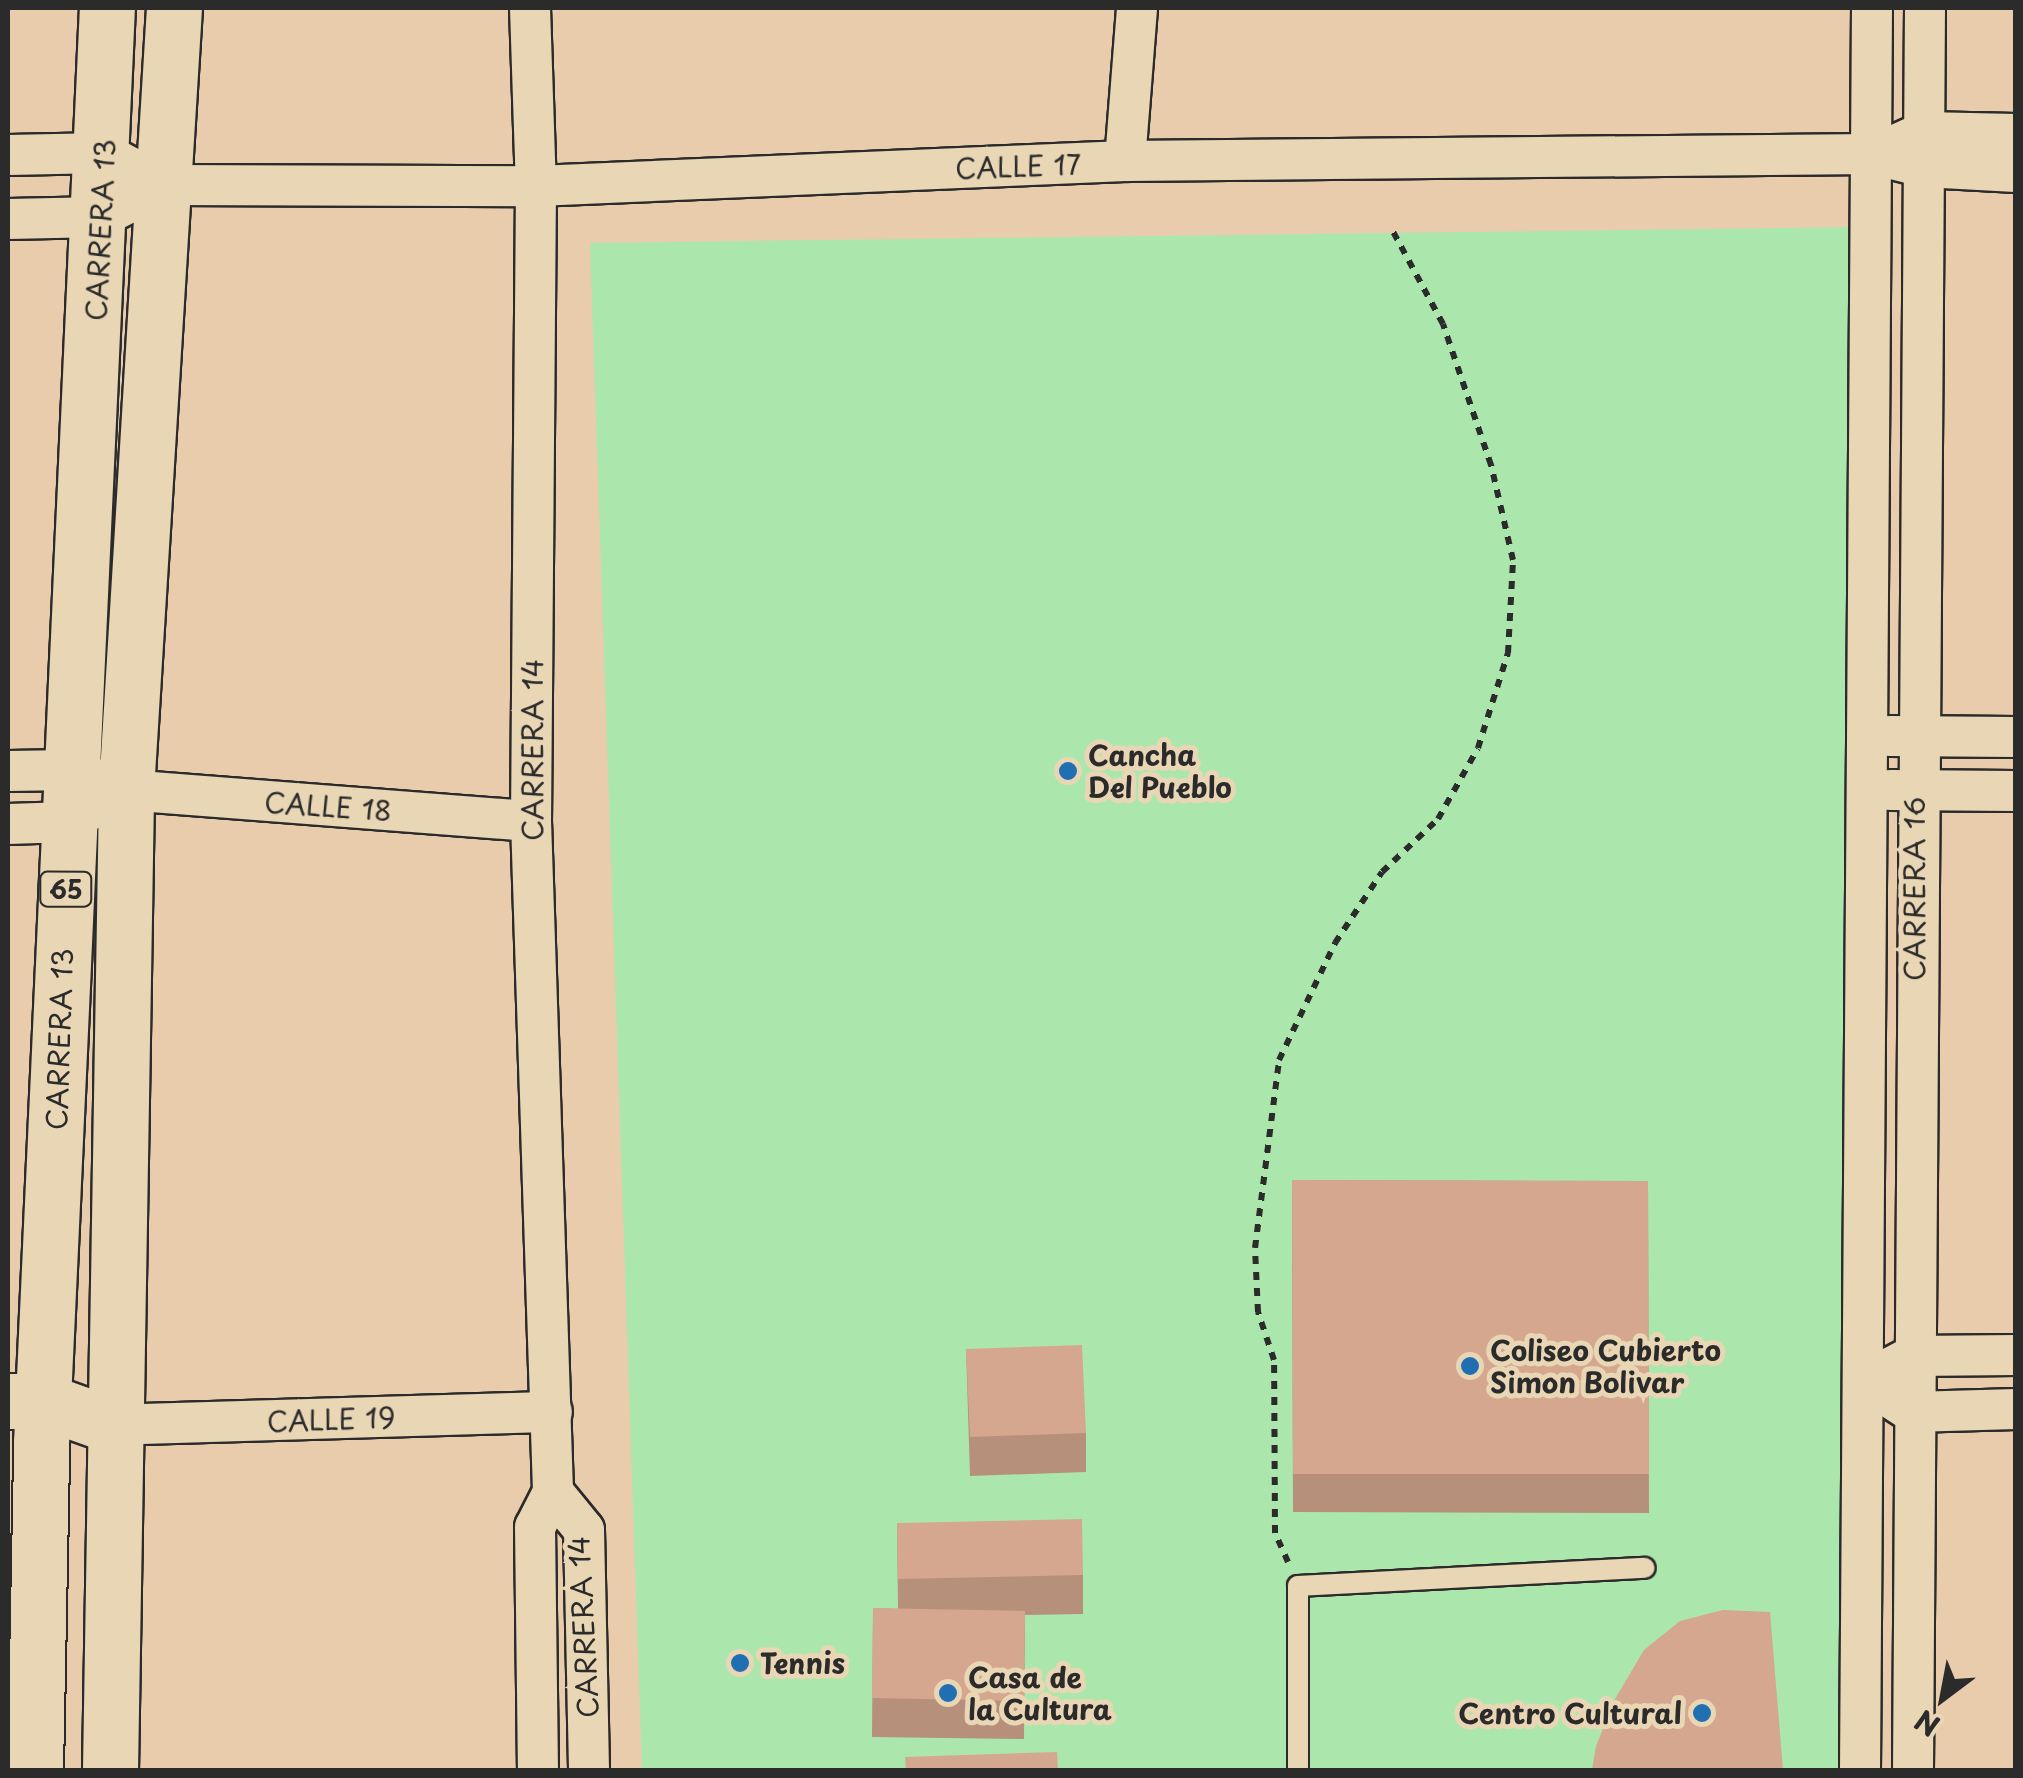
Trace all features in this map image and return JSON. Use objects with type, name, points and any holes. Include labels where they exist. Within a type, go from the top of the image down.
[{"type":"main road","name":"CARRERA 13","points":[[35,1770],[25,1422],[70,796],[101,217],[108,8]]},
{"type":"main road","name":"65","points":[[110,1770],[112,1425],[126,790],[174,8]]},
{"type":"main road","name":"CALLE 19","points":[[25,1422],[112,1425]]},
{"type":"street","name":"CARRERA 14","points":[[530,8],[536,186],[531,821],[554,1492],[535,1527],[538,1770]]},
{"type":"street","points":[[1125,161],[1137,8]]},
{"type":"street","name":"CARRERA 16","points":[[1860,1770],[1872,788],[1872,8]]},
{"type":"street","name":"CARRERA 16","points":[[1913,1770],[1915,738],[1925,8]]},
{"type":"street","name":"CALLE 17","points":[[8,219],[101,217],[163,185],[536,186],[1125,161],[1874,154],[1924,150],[2016,134]]},
{"type":"street","name":"CALLE 17","points":[[1924,150],[2016,172]]},
{"type":"street","points":[[8,155],[104,152]]},
{"type":"street","name":"CALLE 17","points":[[104,152],[163,185]]},
{"type":"street","points":[[1872,734],[1915,738],[2016,737]]},
{"type":"street","name":"CALLE 18","points":[[8,771],[70,796]]},
{"type":"street","points":[[1872,788],[1915,792],[2016,791]]},
{"type":"street","name":"CALLE 18","points":[[8,824],[70,796],[126,790],[531,821]]},
{"type":"street","points":[[2016,1356],[1912,1356],[1864,1382],[1912,1412],[2016,1409]]},
{"type":"street","name":"CALLE 19","points":[[112,1425],[552,1412]]},
{"type":"street","name":"CARRERA 14","points":[[554,1492],[584,1530],[589,1770]]},
{"type":"lane","points":[[1298,1770],[1298,1586],[1645,1568]]},
{"type":"path","points":[[1298,1586],[1276,1534],[1274,1360],[1258,1312],[1256,1248],[1279,1060],[1335,943],[1382,872],[1438,819],[1478,748],[1508,653],[1513,560],[1492,465],[1443,324],[1390,226]]},
{"type":"green space","points":[[1859,227],[1846,1770],[642,1770],[590,243]]},
{"type":"building","name":"Coliseo Cubierto Simon Bolivar","points":[[1292,1180],[1648,1181],[1649,1474],[1293,1474]]},
{"type":"building","points":[[1082,1345],[1086,1433],[970,1437],[966,1349]]},
{"type":"building","points":[[1082,1519],[1083,1575],[898,1579],[897,1523]]},
{"type":"building","points":[[873,1608],[1025,1611],[1024,1701],[872,1698]]},
{"type":"building","name":"Centro Cultural","points":[[1723,1610],[1770,1612],[1783,1770],[1592,1770],[1596,1746],[1615,1699],[1644,1650],[1680,1621]]},
{"type":"building","points":[[1057,1752],[1058,1770],[906,1770],[905,1757]]},
{"type":"place","name":"Cancha Del Pueblo","points":[[1068,771]]},
{"type":"place","name":"Coliseo Cubierto Simon Bolivar","points":[[1470,1366]]},
{"type":"place","name":"Tennis","points":[[740,1663]]},
{"type":"place","name":"Casa de la Cultura","points":[[948,1693]]},
{"type":"place","name":"Centro Cultural","points":[[1702,1713]]}]
